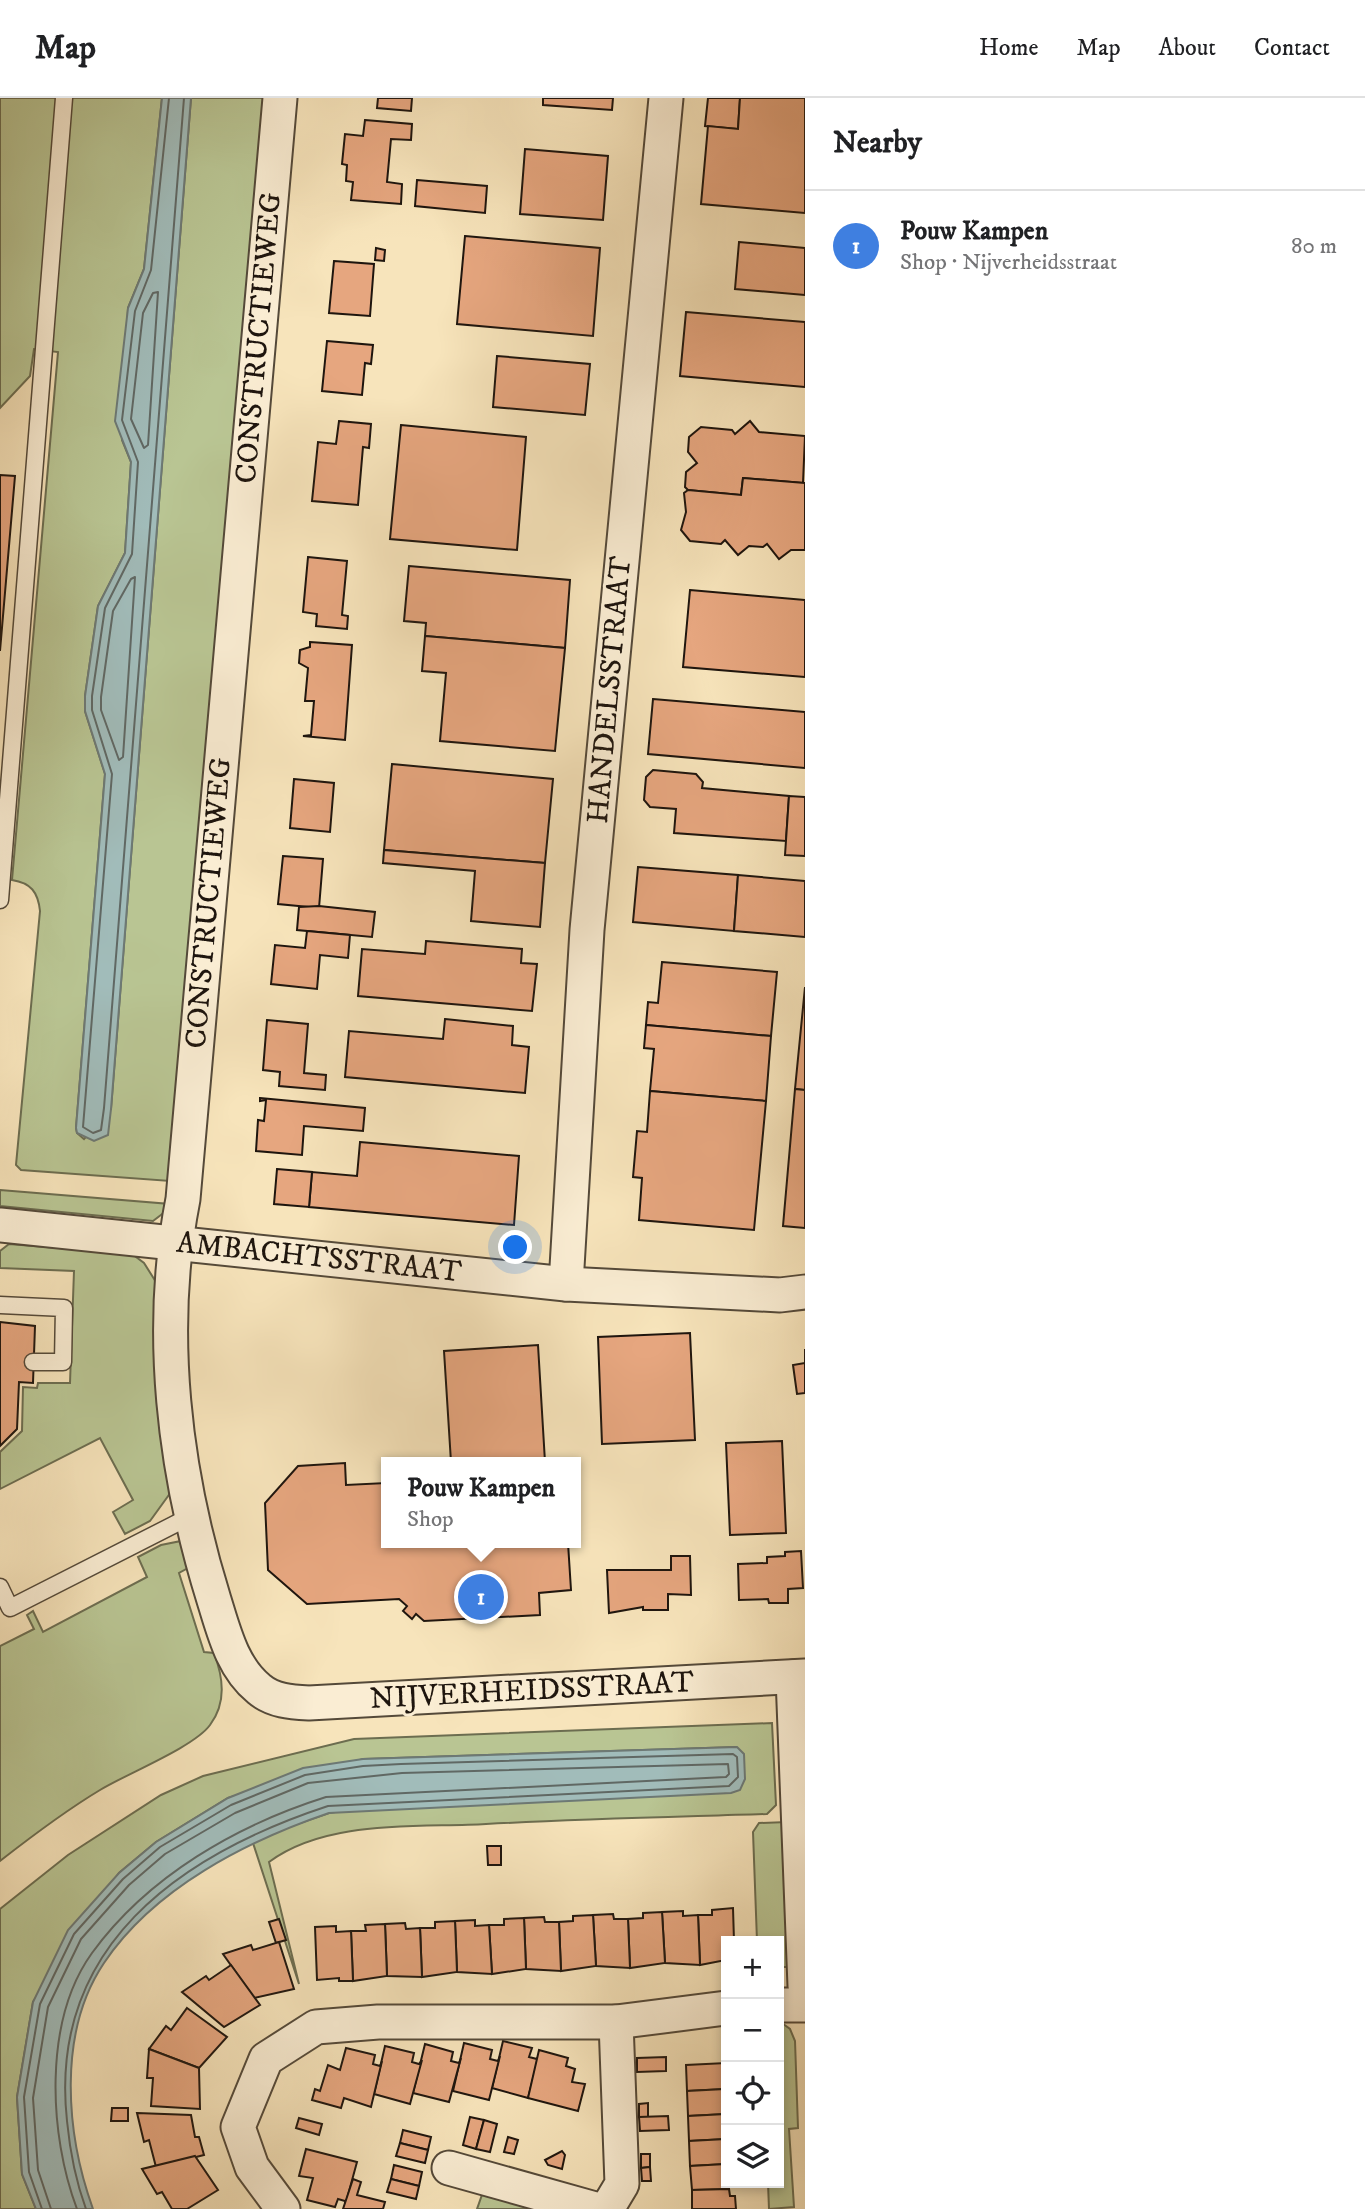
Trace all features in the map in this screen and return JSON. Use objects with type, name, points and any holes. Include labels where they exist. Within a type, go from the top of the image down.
[{"type":"street","name":"CONSTRUCTIEWEG","points":[[261,1691],[233,1658],[201,1558],[191,1516],[173,1375],[175,1242],[183,1199],[280,98]]},
{"type":"street","name":"HANDELSSTRAAT","points":[[566,1284],[587,930],[666,98]]},
{"type":"street","name":"AMBACHTSSTRAAT","points":[[0,1225],[566,1284],[780,1295],[805,1292]]},
{"type":"street","name":"NIJVERHEIDSSTRAAT","points":[[261,1691],[288,1702],[309,1703],[799,1676]]},
{"type":"street","points":[[799,1676],[805,1986]]},
{"type":"street","points":[[784,2005],[805,2005]]},
{"type":"street","points":[[283,2209],[252,2167],[238,2127],[266,2059],[316,2027],[378,2022],[615,2022],[721,2009]]},
{"type":"street","points":[[607,2209],[622,2184],[615,2022]]},
{"type":"street","points":[[449,2168],[595,2209]]},
{"type":"lane","points":[[0,900],[64,98]]},
{"type":"lane","points":[[0,1305],[64,1308],[63,1362],[33,1362]]},
{"type":"lane","points":[[0,1587],[10,1608],[191,1516]]},
{"type":"green space","points":[[0,98],[162,98],[144,269],[128,308],[122,440],[131,462],[125,553],[98,606],[85,696],[85,711],[105,774],[76,1128],[77,1133],[84,1139],[111,1109],[191,98],[265,98],[170,1181],[21,1170],[16,1165],[40,911],[29,886],[12,880],[58,352],[34,349],[30,376],[0,408]]},
{"type":"green space","points":[[0,1190],[170,1204],[170,1208],[153,1221],[0,1206]]},
{"type":"green space","points":[[9,1244],[132,1254],[144,1263],[156,1282],[171,1492],[150,1521],[125,1534],[113,1512],[133,1500],[100,1438],[0,1489],[0,1452],[22,1431],[23,1387],[37,1388],[38,1383],[70,1383],[74,1271],[0,1268],[0,1251]]},
{"type":"green space","points":[[181,1541],[188,1568],[179,1573],[204,1652],[214,1653],[220,1671],[221,1698],[210,1725],[190,1742],[87,1798],[0,1861],[0,1646],[34,1629],[27,1615],[33,1611],[43,1632],[147,1577],[138,1557],[161,1545]]},
{"type":"green space","points":[[772,1723],[776,1805],[767,1814],[373,1828],[318,1838],[292,1848],[269,1862],[299,1984],[253,1843],[271,1833],[329,1813],[737,1747],[363,1759],[228,1798],[156,1842],[119,1873],[33,2002],[17,2097],[22,2174],[36,2209],[0,2209],[0,1909],[68,1855],[161,1795],[203,1776],[354,1739]]},
{"type":"green space","points":[[787,1822],[792,1967],[784,1967],[784,1936],[757,1936],[753,1832],[759,1823]]},
{"type":"green space","points":[[784,2025],[790,2029],[795,2041],[798,2128],[789,2129],[794,2207],[769,2209],[768,2188],[784,2188]]},
{"type":"green space","points":[[483,2192],[559,2209],[477,2209]]},
{"type":"water","points":[[162,98],[191,98],[111,1109],[108,1135],[94,1141],[77,1133],[76,1128],[105,774],[85,711],[85,696],[98,606],[125,553],[131,462],[115,421],[128,308],[144,269]]},
{"type":"water","points":[[737,1747],[744,1754],[745,1779],[740,1790],[731,1793],[329,1813],[266,1838],[204,1870],[149,1912],[125,1936],[104,1963],[89,1991],[79,2020],[73,2052],[72,2117],[84,2180],[93,2209],[36,2209],[22,2174],[17,2097],[33,2002],[68,1930],[119,1873],[156,1842],[228,1798],[303,1768],[363,1759]]},
{"type":"building","points":[[378,98],[412,98],[411,111],[377,108]]},
{"type":"building","points":[[543,98],[613,98],[612,110],[543,105]]},
{"type":"building","points":[[708,98],[740,98],[738,129],[705,126]]},
{"type":"building","points":[[740,98],[805,98],[805,213],[701,204],[708,126],[738,129]]},
{"type":"building","points":[[365,120],[412,124],[411,140],[391,139],[387,182],[402,184],[401,204],[351,200],[353,182],[346,181],[347,165],[342,164],[345,134],[363,136]]},
{"type":"building","points":[[525,149],[608,156],[603,220],[520,214]]},
{"type":"building","points":[[417,180],[487,186],[485,213],[415,206]]},
{"type":"building","points":[[465,236],[600,248],[593,336],[457,324]]},
{"type":"building","points":[[739,242],[805,248],[805,295],[735,289]]},
{"type":"building","points":[[376,248],[385,250],[384,261],[375,260]]},
{"type":"building","points":[[334,261],[374,264],[370,316],[329,313]]},
{"type":"building","points":[[686,312],[805,322],[805,387],[680,376]]},
{"type":"building","points":[[327,341],[373,345],[371,364],[365,363],[362,395],[322,391]]},
{"type":"building","points":[[497,356],[590,364],[585,415],[493,407]]},
{"type":"building","points":[[339,421],[371,424],[369,448],[363,447],[358,505],[312,501],[318,442],[336,444]]},
{"type":"building","points":[[750,421],[759,432],[805,436],[803,483],[743,478],[741,495],[688,490],[685,487],[686,472],[697,463],[688,452],[689,437],[701,427],[732,430],[735,434]]},
{"type":"building","points":[[401,425],[526,437],[517,550],[390,539]]},
{"type":"building","points":[[0,475],[15,476],[0,651]]},
{"type":"building","points":[[743,478],[805,483],[805,550],[791,550],[779,559],[767,544],[763,547],[749,546],[738,555],[725,540],[721,544],[690,541],[681,530],[686,512],[684,493],[688,490],[741,495]]},
{"type":"building","points":[[308,557],[347,561],[342,615],[348,616],[347,629],[316,626],[317,614],[303,612]]},
{"type":"building","points":[[409,566],[570,580],[565,648],[425,636],[426,623],[404,621]]},
{"type":"building","points":[[690,590],[805,600],[805,677],[683,667]]},
{"type":"building","points":[[425,636],[565,648],[555,751],[440,741],[446,673],[422,671]]},
{"type":"building","points":[[310,642],[352,645],[345,740],[303,736],[311,735],[314,701],[305,701],[308,668],[299,663],[300,650],[310,647]]},
{"type":"building","points":[[653,699],[805,712],[805,768],[648,754]]},
{"type":"building","points":[[392,764],[553,779],[545,863],[384,850]]},
{"type":"building","points":[[653,770],[696,774],[703,782],[702,788],[789,796],[786,841],[674,833],[676,809],[650,807],[644,800],[646,777]]},
{"type":"building","points":[[294,779],[334,783],[330,832],[290,828]]},
{"type":"building","points":[[789,796],[805,797],[805,856],[785,855]]},
{"type":"building","points":[[384,850],[545,863],[540,927],[471,921],[475,871],[383,863]]},
{"type":"building","points":[[283,856],[323,859],[319,908],[278,904]]},
{"type":"building","points":[[638,867],[738,875],[734,931],[633,922]]},
{"type":"building","points":[[738,875],[805,881],[805,937],[734,931]]},
{"type":"building","points":[[319,906],[375,912],[372,937],[297,930],[299,907]]},
{"type":"building","points":[[307,931],[350,935],[348,958],[320,955],[317,989],[271,984],[275,945],[305,948]]},
{"type":"building","points":[[426,941],[522,949],[521,963],[537,964],[532,1011],[358,996],[362,949],[425,954]]},
{"type":"building","points":[[662,962],[777,972],[771,1036],[646,1025],[648,1002],[658,1003]]},
{"type":"building","points":[[805,987],[805,1090],[795,1089]]},
{"type":"building","points":[[445,1019],[513,1026],[512,1045],[529,1047],[525,1093],[345,1077],[349,1031],[443,1039]]},
{"type":"building","points":[[267,1020],[308,1024],[304,1073],[326,1075],[325,1090],[279,1086],[280,1072],[263,1070]]},
{"type":"building","points":[[646,1025],[771,1036],[766,1101],[650,1091],[654,1049],[644,1048]]},
{"type":"building","points":[[795,1089],[805,1090],[805,1228],[783,1226]]},
{"type":"building","points":[[650,1091],[766,1101],[754,1230],[639,1220],[642,1178],[633,1177],[637,1131],[647,1132]]},
{"type":"building","points":[[260,1098],[365,1108],[363,1131],[304,1126],[302,1155],[256,1151],[258,1120],[264,1121],[266,1100],[260,1101]]},
{"type":"building","points":[[360,1142],[519,1156],[514,1225],[309,1207],[312,1172],[357,1176]]},
{"type":"building","points":[[277,1169],[312,1172],[309,1207],[274,1204]]},
{"type":"building","points":[[0,1322],[35,1326],[33,1383],[19,1382],[17,1429],[0,1446]]},
{"type":"building","points":[[690,1333],[695,1440],[602,1444],[598,1337]]},
{"type":"building","points":[[538,1345],[545,1457],[451,1457],[444,1351]]},
{"type":"building","points":[[805,1363],[805,1393],[797,1394],[793,1365]]},
{"type":"building","points":[[782,1441],[786,1533],[730,1535],[726,1443]]},
{"type":"building","points":[[345,1463],[346,1485],[381,1483],[381,1548],[568,1548],[571,1590],[539,1593],[540,1615],[424,1621],[416,1614],[412,1619],[403,1611],[407,1606],[399,1599],[307,1604],[268,1570],[265,1503],[298,1466]]},
{"type":"building","points":[[801,1551],[803,1588],[788,1589],[788,1603],[769,1603],[768,1599],[739,1600],[738,1564],[767,1563],[767,1557],[785,1556],[785,1552]]},
{"type":"building","points":[[671,1556],[690,1556],[691,1595],[668,1594],[668,1610],[643,1610],[643,1607],[609,1613],[607,1570],[671,1570]]},
{"type":"building","points":[[487,1846],[501,1846],[501,1865],[488,1865]]},
{"type":"building","points":[[733,1908],[734,1936],[721,1936],[721,1961],[700,1965],[698,1915],[712,1915],[712,1910]]},
{"type":"building","points":[[683,1911],[683,1916],[698,1915],[700,1965],[665,1963],[662,1912]]},
{"type":"building","points":[[662,1912],[665,1963],[630,1968],[628,1919],[643,1918],[643,1913]]},
{"type":"building","points":[[613,1914],[614,1919],[628,1919],[630,1968],[596,1966],[593,1915]]},
{"type":"building","points":[[593,1915],[596,1966],[561,1971],[559,1922],[573,1921],[573,1916]]},
{"type":"building","points":[[544,1917],[545,1922],[559,1922],[561,1971],[526,1969],[524,1918]]},
{"type":"building","points":[[524,1918],[526,1969],[492,1974],[489,1925],[504,1925],[504,1919]]},
{"type":"building","points":[[279,1919],[286,1940],[276,1943],[269,1922]]},
{"type":"building","points":[[475,1920],[475,1926],[489,1925],[492,1974],[457,1972],[455,1921]]},
{"type":"building","points":[[455,1921],[457,1972],[422,1977],[420,1928],[435,1928],[435,1922]]},
{"type":"building","points":[[405,1923],[406,1929],[420,1928],[422,1977],[387,1976],[385,1924]]},
{"type":"building","points":[[385,1924],[387,1976],[353,1981],[351,1931],[366,1931],[365,1925]]},
{"type":"building","points":[[336,1926],[336,1932],[351,1931],[353,1981],[339,1981],[339,1978],[317,1980],[315,1927]]},
{"type":"building","points":[[279,1942],[294,1989],[254,1998],[223,1954],[251,1945],[253,1950]]},
{"type":"building","points":[[231,1965],[260,2005],[224,2027],[182,1992],[206,1976],[209,1980]]},
{"type":"building","points":[[187,2008],[227,2037],[199,2068],[149,2049],[166,2026],[171,2030]]},
{"type":"building","points":[[503,2041],[532,2048],[529,2057],[537,2059],[539,2055],[528,2098],[492,2088]]},
{"type":"building","points":[[464,2043],[492,2050],[490,2059],[498,2061],[500,2056],[489,2100],[453,2091]]},
{"type":"building","points":[[425,2044],[453,2052],[451,2061],[459,2063],[461,2058],[449,2102],[413,2093]]},
{"type":"building","points":[[385,2046],[414,2053],[412,2062],[419,2064],[422,2060],[410,2104],[374,2094]]},
{"type":"building","points":[[346,2048],[375,2055],[373,2064],[380,2066],[382,2061],[371,2107],[344,2098],[341,2108],[312,2100],[315,2089],[320,2091],[328,2065],[340,2070]]},
{"type":"building","points":[[149,2049],[199,2068],[200,2109],[151,2106],[153,2078],[147,2078]]},
{"type":"building","points":[[539,2050],[568,2058],[566,2066],[575,2069],[572,2082],[585,2084],[578,2111],[528,2098]]},
{"type":"building","points":[[666,2057],[666,2071],[637,2072],[637,2058]]},
{"type":"building","points":[[721,2063],[721,2089],[687,2091],[686,2065]]},
{"type":"building","points":[[721,2089],[721,2114],[688,2116],[687,2091]]},
{"type":"building","points":[[648,2103],[648,2117],[639,2117],[639,2104]]},
{"type":"building","points":[[112,2108],[128,2108],[128,2121],[111,2121]]},
{"type":"building","points":[[137,2113],[191,2115],[195,2137],[199,2137],[204,2155],[156,2167],[149,2140],[144,2142]]},
{"type":"building","points":[[721,2114],[721,2139],[689,2141],[688,2116]]},
{"type":"building","points":[[668,2116],[669,2130],[640,2131],[639,2117]]},
{"type":"building","points":[[470,2117],[484,2120],[476,2149],[463,2145]]},
{"type":"building","points":[[299,2118],[322,2124],[319,2135],[296,2128]]},
{"type":"building","points":[[484,2120],[497,2124],[490,2152],[476,2149]]},
{"type":"building","points":[[403,2130],[431,2137],[428,2150],[400,2143]]},
{"type":"building","points":[[508,2137],[518,2140],[514,2154],[504,2152]]},
{"type":"building","points":[[721,2139],[721,2164],[690,2166],[689,2141]]},
{"type":"building","points":[[400,2143],[428,2150],[425,2163],[396,2156]]},
{"type":"building","points":[[306,2149],[357,2162],[345,2206],[345,2201],[338,2199],[335,2207],[307,2200],[313,2178],[299,2176]]},
{"type":"building","points":[[562,2151],[565,2155],[562,2169],[548,2165],[545,2160]]},
{"type":"building","points":[[641,2154],[650,2154],[650,2167],[641,2168]]},
{"type":"building","points":[[195,2156],[218,2190],[187,2209],[172,2209],[162,2192],[157,2194],[142,2169]]},
{"type":"building","points":[[721,2164],[721,2188],[729,2189],[692,2190],[690,2166]]},
{"type":"building","points":[[394,2165],[422,2172],[419,2186],[391,2179]]},
{"type":"building","points":[[650,2167],[651,2181],[642,2181],[641,2168]]},
{"type":"building","points":[[353,2179],[361,2182],[357,2195],[385,2202],[383,2209],[343,2209]]},
{"type":"building","points":[[391,2179],[419,2186],[416,2199],[387,2192]]},
{"type":"building","points":[[729,2189],[730,2196],[735,2196],[736,2209],[692,2209],[692,2190]]},
{"type":"place","name":"Pouw Kampen","points":[[481,1597]]}]
